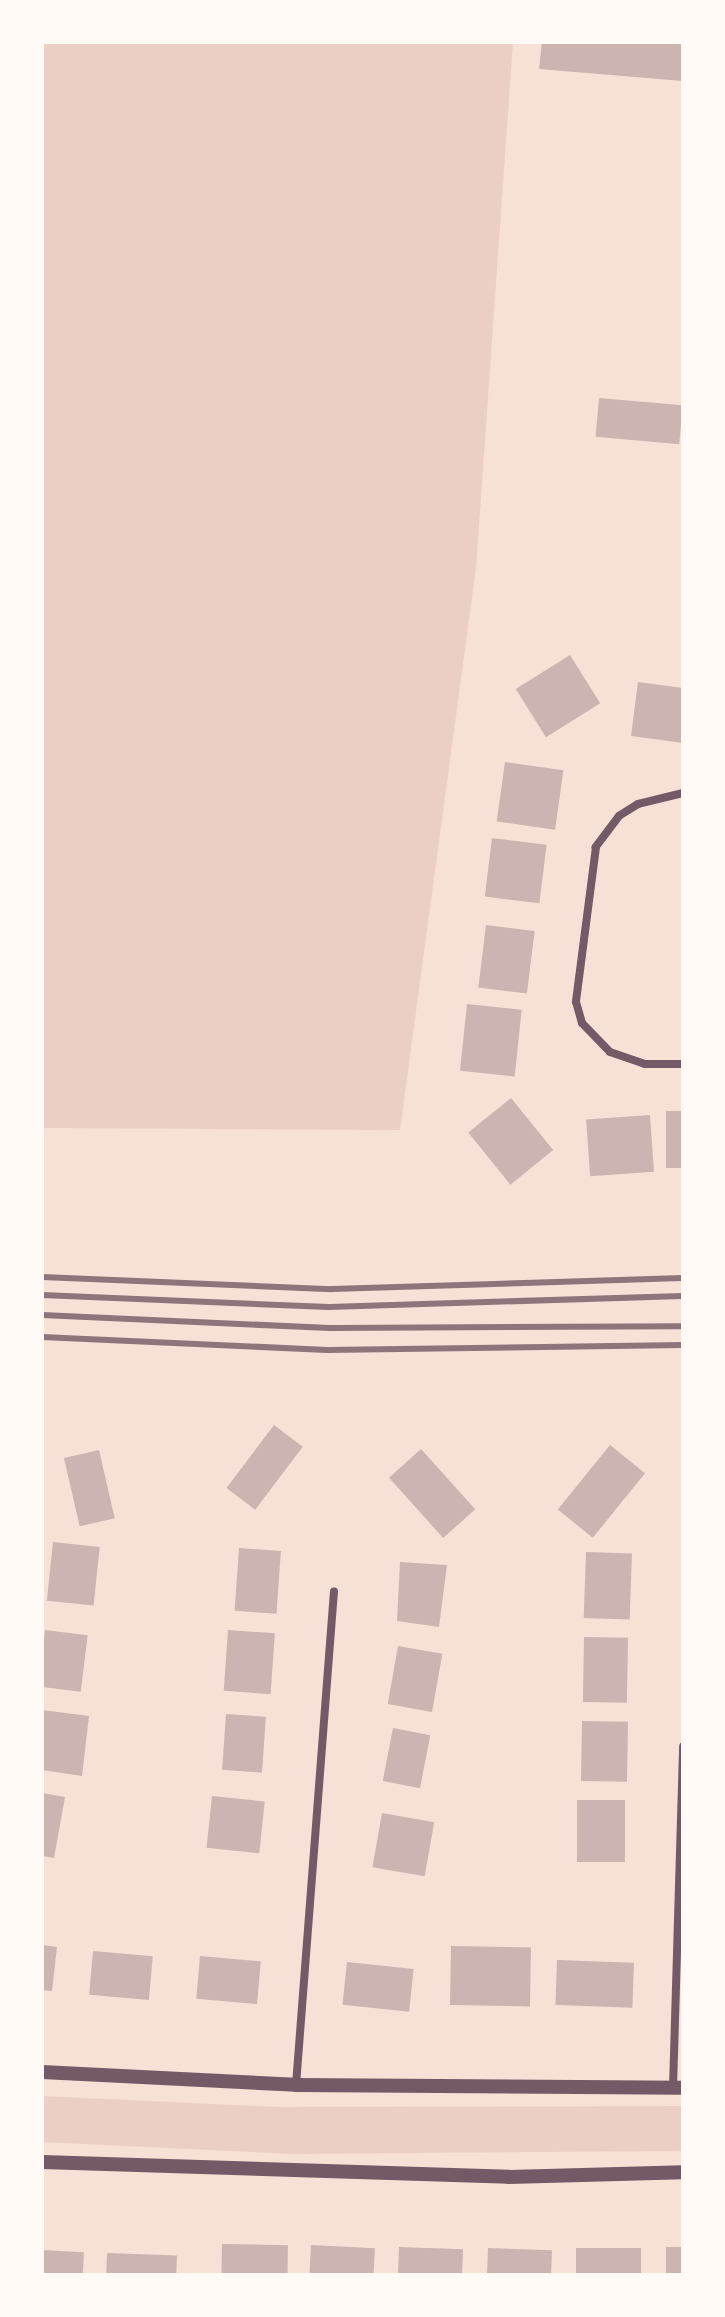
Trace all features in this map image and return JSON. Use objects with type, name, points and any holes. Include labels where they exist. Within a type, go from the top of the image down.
[{"type":"street","points":[[683,793],[638,804],[619,816],[596,847],[576,1002],[582,1023],[610,1052],[645,1064],[683,1064]]},
{"type":"street","points":[[296,2085],[334,1591]]},
{"type":"street","points":[[42,2072],[296,2085],[678,2088],[683,1746]]},
{"type":"street","points":[[42,2162],[509,2177],[683,2172]]},
{"type":"shaded area","points":[[42,42],[513,42],[476,568],[400,1130],[42,1128]]},
{"type":"shaded area","points":[[42,2096],[280,2107],[683,2106],[683,2151],[292,2154],[42,2142]]},
{"type":"building","points":[[542,42],[683,42],[683,81],[539,69]]},
{"type":"building","points":[[599,398],[683,405],[679,444],[596,437]]},
{"type":"building","points":[[570,655],[600,703],[546,737],[516,689]]},
{"type":"building","points":[[638,682],[683,688],[683,743],[631,736]]},
{"type":"building","points":[[505,762],[563,770],[555,830],[497,821]]},
{"type":"building","points":[[492,838],[547,845],[539,903],[485,897]]},
{"type":"building","points":[[486,925],[535,931],[527,994],[478,988]]},
{"type":"building","points":[[467,1004],[522,1010],[515,1076],[460,1071]]},
{"type":"building","points":[[511,1098],[553,1150],[510,1185],[468,1133]]},
{"type":"building","points":[[666,1111],[683,1111],[683,1168],[666,1168]]},
{"type":"building","points":[[650,1115],[654,1172],[590,1176],[586,1119]]},
{"type":"building","points":[[274,1425],[303,1447],[255,1510],[226,1488]]},
{"type":"building","points":[[610,1445],[645,1473],[593,1538],[558,1510]]},
{"type":"building","points":[[421,1449],[475,1509],[443,1538],[389,1478]]},
{"type":"building","points":[[99,1450],[115,1518],[80,1526],[64,1458]]},
{"type":"building","points":[[53,1542],[100,1547],[94,1606],[47,1601]]},
{"type":"building","points":[[239,1548],[281,1551],[277,1614],[235,1611]]},
{"type":"building","points":[[586,1552],[632,1554],[630,1620],[584,1618]]},
{"type":"building","points":[[400,1562],[447,1565],[439,1627],[397,1621]]},
{"type":"building","points":[[45,1630],[88,1635],[81,1692],[42,1687]]},
{"type":"building","points":[[228,1630],[275,1633],[271,1694],[224,1691]]},
{"type":"building","points":[[584,1637],[628,1638],[627,1703],[583,1702]]},
{"type":"building","points":[[398,1646],[442,1654],[432,1712],[388,1704]]},
{"type":"building","points":[[42,1710],[89,1716],[82,1776],[42,1770]]},
{"type":"building","points":[[226,1714],[266,1717],[262,1773],[222,1770]]},
{"type":"building","points":[[582,1721],[628,1722],[627,1782],[581,1781]]},
{"type":"building","points":[[393,1728],[430,1735],[420,1788],[383,1781]]},
{"type":"building","points":[[42,1793],[65,1797],[54,1858],[42,1856]]},
{"type":"building","points":[[212,1796],[265,1802],[259,1853],[207,1848]]},
{"type":"building","points":[[577,1800],[625,1800],[625,1862],[577,1862]]},
{"type":"building","points":[[382,1813],[434,1822],[425,1876],[372,1867]]},
{"type":"building","points":[[42,1945],[57,1947],[52,1991],[42,1990]]},
{"type":"building","points":[[451,1946],[531,1947],[530,2006],[450,2005]]},
{"type":"building","points":[[93,1951],[153,1956],[149,2000],[89,1995]]},
{"type":"building","points":[[200,1956],[261,1961],[257,2004],[196,1999]]},
{"type":"building","points":[[557,1960],[634,1963],[632,2008],[555,2005]]},
{"type":"building","points":[[347,1962],[414,1969],[409,2012],[343,2005]]},
{"type":"building","points":[[222,2244],[288,2245],[287,2275],[221,2275]]},
{"type":"building","points":[[311,2245],[375,2248],[374,2275],[309,2275]]},
{"type":"building","points":[[399,2247],[463,2249],[462,2275],[398,2275]]},
{"type":"building","points":[[666,2247],[683,2247],[683,2275],[666,2275]]},
{"type":"building","points":[[488,2248],[552,2250],[551,2275],[487,2275]]},
{"type":"building","points":[[576,2248],[641,2248],[641,2275],[576,2275]]},
{"type":"building","points":[[42,2250],[84,2252],[83,2275],[42,2275]]},
{"type":"building","points":[[107,2253],[177,2255],[176,2275],[106,2275]]},
{"type":"railway","points":[[42,1277],[332,1289],[683,1278]]},
{"type":"railway","points":[[42,1295],[329,1307],[683,1296]]},
{"type":"railway","points":[[42,1315],[330,1328],[683,1326]]},
{"type":"railway","points":[[42,1337],[327,1350],[683,1345]]}]
